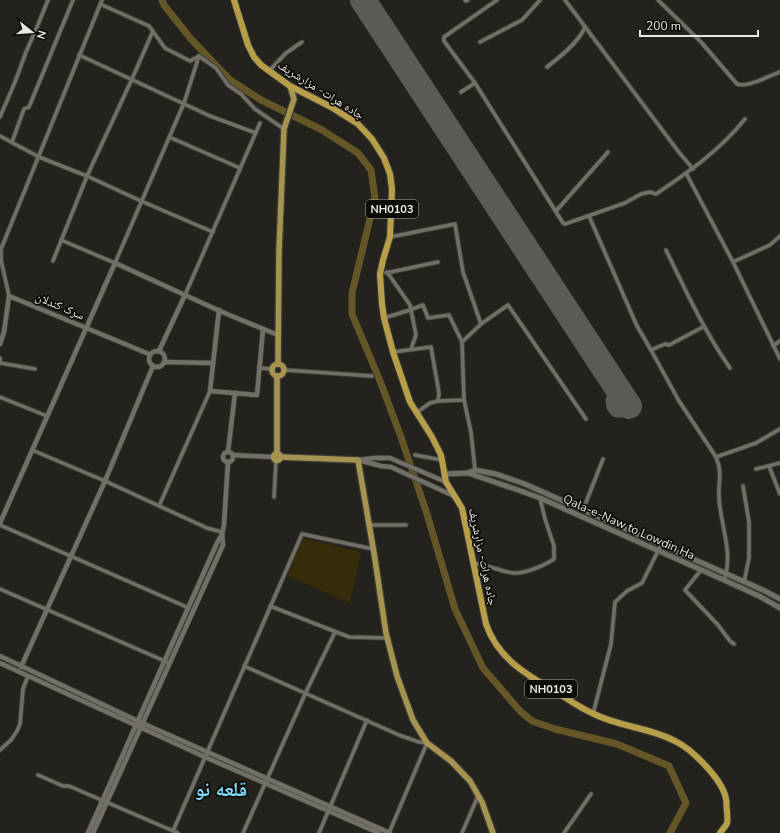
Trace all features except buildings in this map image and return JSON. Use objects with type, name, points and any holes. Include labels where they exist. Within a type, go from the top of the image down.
[{"type":"highway","name":"جاده هرات- مزارشریف","points":[[234,0],[248,45],[258,61],[290,86],[331,107],[358,124],[372,139],[384,158],[390,174],[392,189],[390,237],[383,260],[384,273],[382,304],[384,318],[393,352],[410,402],[432,437],[442,460],[446,474],[446,482],[462,508],[486,624],[490,636],[500,650],[514,665],[537,681],[593,714],[675,740],[690,751],[709,769],[719,783],[726,798],[727,822],[720,833]]},
{"type":"main road","points":[[278,364],[279,244],[284,129],[294,100],[290,86]]},
{"type":"main road","points":[[278,364],[274,365],[272,369],[273,373],[277,376],[277,457],[358,460],[387,638],[397,676],[413,720],[427,743],[451,761],[470,781],[478,796],[493,833]]},
{"type":"main road","points":[[277,376],[283,374],[285,370],[282,365],[278,364]]},
{"type":"main road","name":"Qala-e-Naw to Lowdin Ha","points":[[446,474],[468,473],[475,470],[496,474],[526,484],[780,599]]},
{"type":"main road","name":"Qala-e-Naw to Lowdin Ha","points":[[468,473],[540,498],[760,596],[780,608]]},
{"type":"main road","points":[[563,508],[566,503]]},
{"type":"street","points":[[0,117],[48,0]]},
{"type":"street","points":[[12,142],[24,109],[29,107],[73,0]]},
{"type":"street","points":[[497,0],[444,37],[444,41],[474,83],[565,224],[625,203],[641,194],[650,192],[656,194],[693,169],[720,147],[745,119]]},
{"type":"street","points":[[480,42],[522,20],[540,0]]},
{"type":"street","points":[[566,0],[693,169]]},
{"type":"street","points":[[658,0],[701,42],[737,84],[742,86],[751,84],[780,72]]},
{"type":"street","points":[[0,344],[4,332],[9,296],[1,259],[3,243],[101,2],[149,26],[165,48],[178,56],[190,61],[199,56]]},
{"type":"street","points":[[547,67],[560,57],[582,34],[585,27]]},
{"type":"street","points":[[53,261],[87,176],[153,31]]},
{"type":"street","points":[[269,71],[286,53],[302,42]]},
{"type":"street","points":[[79,55],[210,116],[256,133]]},
{"type":"street","points":[[194,611],[0,524],[184,103],[199,56]]},
{"type":"street","points":[[199,56],[216,68],[228,85],[241,94],[255,109],[284,129]]},
{"type":"street","points":[[461,92],[474,83]]},
{"type":"street","points":[[159,351],[260,123]]},
{"type":"street","points":[[0,136],[39,157],[87,176],[140,201],[213,232]]},
{"type":"street","points":[[168,137],[240,168]]},
{"type":"street","points":[[556,211],[608,152]]},
{"type":"street","points":[[686,173],[780,359]]},
{"type":"street","points":[[589,216],[636,326],[651,350],[674,395],[716,457],[721,467],[719,496],[728,557],[724,580]]},
{"type":"street","points":[[390,237],[455,224],[463,272],[481,324]]},
{"type":"street","points":[[732,262],[770,245],[780,236]]},
{"type":"street","points":[[61,240],[278,335]]},
{"type":"street","points":[[666,250],[714,345],[730,368]]},
{"type":"street","points":[[411,349],[416,335],[408,301],[384,273],[438,262]]},
{"type":"street","name":"سرک کندلان","points":[[9,296],[149,354]]},
{"type":"street","points":[[384,318],[423,305],[428,318],[449,316],[462,342],[464,400],[471,432],[475,470]]},
{"type":"street","points":[[462,342],[481,324],[506,306],[510,306],[586,419]]},
{"type":"street","points":[[159,506],[210,391],[219,310]]},
{"type":"street","points":[[651,350],[664,344],[669,345],[704,326]]},
{"type":"street","points":[[210,391],[257,395],[263,329]]},
{"type":"street","points":[[774,346],[780,341]]},
{"type":"street","points":[[393,352],[429,346],[431,348],[438,401]]},
{"type":"street","points":[[164,362],[164,354],[159,351],[154,351],[149,354],[148,360],[153,366],[158,367],[164,362],[214,363]]},
{"type":"street","points":[[0,358],[0,363],[36,369]]},
{"type":"street","points":[[19,672],[105,481],[153,366]]},
{"type":"street","points":[[259,368],[272,369]]},
{"type":"street","points":[[285,370],[372,376]]},
{"type":"street","points":[[228,462],[223,456],[228,452],[235,393]]},
{"type":"street","points":[[0,397],[47,416]]},
{"type":"street","points":[[416,413],[430,403],[438,401],[464,400]]},
{"type":"street","points":[[716,457],[756,443],[780,429]]},
{"type":"street","points":[[32,450],[105,481],[207,528],[222,533]]},
{"type":"street","points":[[228,452],[233,455],[277,457],[274,497]]},
{"type":"street","points":[[415,454],[442,460]]},
{"type":"street","points":[[88,833],[104,802],[167,662],[188,608],[222,533],[224,525],[228,462],[232,459],[233,455]]},
{"type":"street","points":[[358,460],[390,458],[446,482]]},
{"type":"street","points":[[583,510],[602,459]]},
{"type":"street","points":[[358,460],[391,468],[454,496]]},
{"type":"street","points":[[756,469],[780,463]]},
{"type":"street","points":[[769,466],[780,494]]},
{"type":"street","points":[[743,486],[749,522],[749,558],[744,582]]},
{"type":"street","points":[[473,563],[515,573],[541,566],[554,559],[554,546],[540,498]]},
{"type":"street","points":[[369,525],[406,525]]},
{"type":"street","points":[[167,662],[194,611],[223,545],[222,533]]},
{"type":"street","points":[[173,831],[302,534],[373,549]]},
{"type":"street","points":[[593,714],[611,644],[615,602],[627,591],[642,583],[660,544]]},
{"type":"street","points":[[701,570],[685,590],[734,644]]},
{"type":"street","points":[[202,578],[207,580]]},
{"type":"street","points":[[0,588],[167,662]]},
{"type":"street","points":[[270,606],[349,637],[387,638]]},
{"type":"street","points":[[243,833],[306,692],[335,632]]},
{"type":"street","points":[[0,656],[139,724]]},
{"type":"street","points":[[0,663],[267,781],[380,833]]},
{"type":"street","points":[[244,666],[306,692],[399,735],[419,742],[427,743],[389,833],[329,809]]},
{"type":"street","points":[[0,750],[11,740],[20,724],[23,689],[28,676]]},
{"type":"street","points":[[319,833],[367,720]]},
{"type":"street","points":[[38,775],[63,786],[69,786],[178,833]]},
{"type":"street","points":[[564,833],[591,794]]},
{"type":"street","points":[[462,833],[478,796]]},
{"type":"street","points":[[93,833],[104,802]]},
{"type":"shaded area","points":[[302,538],[361,552],[350,603],[288,576]]},
{"type":"waterway","points":[[162,0],[164,5],[191,39],[230,80],[261,100],[322,130],[358,153],[371,170],[375,198],[352,293],[352,314],[380,381],[401,437],[427,514],[455,609],[483,668],[520,711],[532,721],[555,729],[617,744],[669,766],[686,803],[670,833]]},
{"type":"taxiway","points":[[619,391],[611,400],[612,407],[616,412],[622,412],[629,406]]},
{"type":"runway","points":[[363,0],[629,406]]},
{"type":"district","name":"قلعه نو","points":[[221,789]]}]
